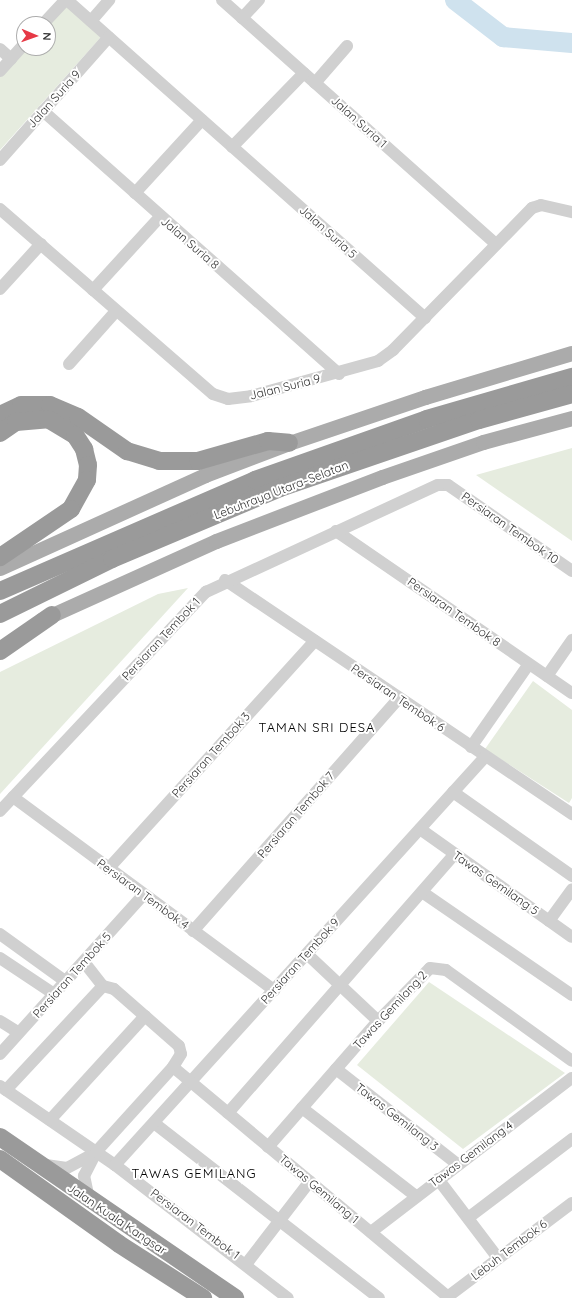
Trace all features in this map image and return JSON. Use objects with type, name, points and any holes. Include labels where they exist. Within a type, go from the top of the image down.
[{"type":"highway","name":"Lebuhraya Utara–Selatan","points":[[0,591],[255,480],[427,419],[572,377]]},
{"type":"highway","name":"Lebuhraya Utara–Selatan","points":[[0,614],[112,559],[280,488],[478,420],[572,394]]},
{"type":"highway","points":[[0,414],[22,405],[50,405],[78,417],[127,451],[159,461],[198,460],[268,441],[288,444]]},
{"type":"highway","points":[[0,433],[16,422],[48,419],[75,435],[84,448],[88,464],[85,485],[70,509],[0,557]]},
{"type":"highway","points":[[0,651],[52,615]]},
{"type":"highway","name":"Jalan Kuala Kangsar","points":[[0,1137],[91,1202],[235,1298]]},
{"type":"highway","name":"Jalan Kuala Kangsar","points":[[0,1159],[119,1244],[203,1298]]},
{"type":"main road","points":[[0,568],[198,478],[288,444],[432,394],[572,353]]},
{"type":"main road","points":[[0,641],[52,615],[216,541],[382,477],[483,442],[572,418]]},
{"type":"street","name":"Jalan Suria 5","points":[[66,0],[424,318]]},
{"type":"street","points":[[51,16],[66,0]]},
{"type":"street","points":[[91,21],[109,0]]},
{"type":"street","name":"Jalan Suria 1","points":[[222,0],[496,244]]},
{"type":"street","points":[[242,18],[259,0]]},
{"type":"street","name":"Jalan Suria 9","points":[[0,160],[109,37]]},
{"type":"street","points":[[315,83],[347,46]]},
{"type":"street","points":[[0,49],[11,59]]},
{"type":"street","points":[[0,71],[16,53]]},
{"type":"street","points":[[232,147],[304,73]]},
{"type":"street","name":"Jalan Suria 8","points":[[43,111],[160,217],[338,374]]},
{"type":"street","points":[[135,193],[202,120]]},
{"type":"street","name":"Jalan Suria 9","points":[[0,209],[116,311],[221,398],[251,396],[338,374],[385,357],[496,244],[536,206],[572,212]]},
{"type":"street","points":[[93,290],[160,217]]},
{"type":"street","points":[[0,289],[41,244]]},
{"type":"street","points":[[68,364],[116,311]]},
{"type":"street","name":"Persiaran Tembok 1","points":[[0,811],[198,599],[225,580],[438,485],[448,485]]},
{"type":"street","name":"Persiaran Tembok 10","points":[[448,485],[572,571]]},
{"type":"street","name":"Persiaran Tembok 8","points":[[336,531],[572,693]]},
{"type":"street","name":"Persiaran Tembok 6","points":[[225,580],[485,757],[572,814]]},
{"type":"street","points":[[548,676],[572,640]]},
{"type":"street","name":"Persiaran Tembok 3","points":[[108,869],[315,641]]},
{"type":"street","points":[[471,747],[529,664]]},
{"type":"street","name":"Persiaran Tembok 7","points":[[193,931],[398,698]]},
{"type":"street","name":"Persiaran Tembok 9","points":[[115,1165],[485,757]]},
{"type":"street","points":[[453,792],[572,876]]},
{"type":"street","name":"Persiaran Tembok 4","points":[[13,797],[108,869],[274,990]]},
{"type":"street","name":"Tawas Gemilang 5","points":[[420,829],[572,937]]},
{"type":"street","points":[[228,1114],[455,854]]},
{"type":"street","points":[[549,921],[572,889]]},
{"type":"street","points":[[422,892],[572,995]]},
{"type":"street","name":"Persiaran Tembok 5","points":[[0,1054],[144,895]]},
{"type":"street","points":[[0,934],[66,981]]},
{"type":"street","points":[[307,954],[378,1021]]},
{"type":"street","points":[[0,958],[54,994]]},
{"type":"street","points":[[84,962],[103,986],[114,989],[180,1048],[180,1058],[173,1067],[96,1152],[84,1176],[91,1202]]},
{"type":"street","name":"Tawas Gemilang 2","points":[[268,1146],[423,972],[438,967],[572,1061]]},
{"type":"street","points":[[3,1088],[103,986]]},
{"type":"street","points":[[50,1120],[145,1016]]},
{"type":"street","points":[[0,1021],[19,1033]]},
{"type":"street","name":"Tawas Gemilang 1","points":[[173,1067],[448,1297]]},
{"type":"street","name":"Tawas Gemilang 3","points":[[336,1069],[457,1164]]},
{"type":"street","name":"Tawas Gemilang 4","points":[[371,1232],[457,1164],[572,1078]]},
{"type":"street","name":"Persiaran Tembok 1","points":[[3,1088],[115,1165],[247,1263],[288,1298]]},
{"type":"street","points":[[302,1108],[416,1196]]},
{"type":"street","points":[[154,1122],[379,1298]]},
{"type":"street","points":[[468,1218],[572,1139]]},
{"type":"street","points":[[31,1160],[67,1168],[96,1152]]},
{"type":"street","points":[[438,1179],[498,1258]]},
{"type":"street","points":[[247,1263],[310,1181]]},
{"type":"street","name":"Lebuh Tembok 6","points":[[448,1297],[572,1203]]},
{"type":"shaded area","points":[[65,4],[101,37],[0,150],[0,75],[17,56],[56,56],[55,16]]},
{"type":"shaded area","points":[[572,448],[572,541],[476,475]]},
{"type":"shaded area","points":[[188,588],[0,794],[0,672],[158,594]]},
{"type":"shaded area","points":[[533,681],[572,710],[572,798],[569,803],[485,749]]},
{"type":"shaded area","points":[[429,982],[565,1073],[463,1149],[357,1065]]},
{"type":"waterway","points":[[455,0],[503,37],[572,43]]},
{"type":"district","name":"TAMAN SRI DESA","points":[[317,727]]},
{"type":"district","name":"TAWAS GEMILANG","points":[[194,1173]]}]
